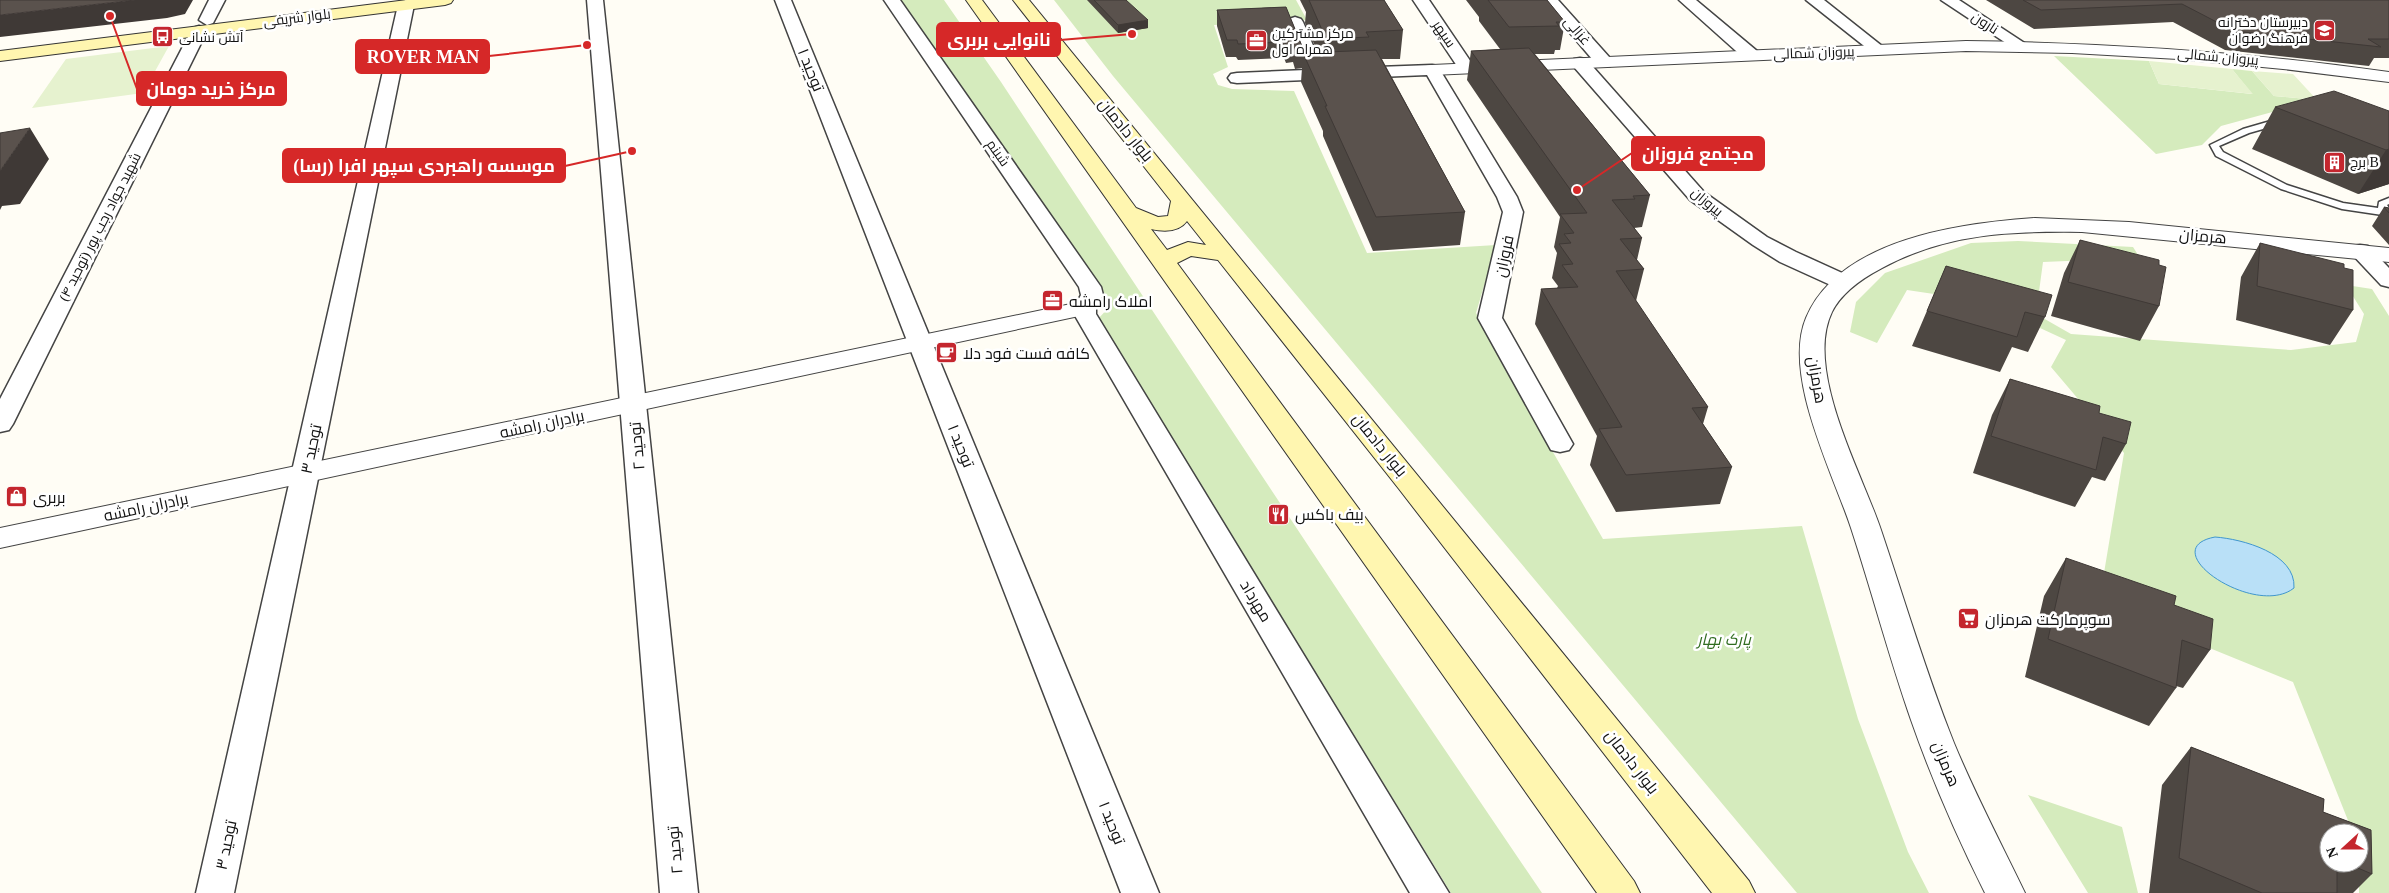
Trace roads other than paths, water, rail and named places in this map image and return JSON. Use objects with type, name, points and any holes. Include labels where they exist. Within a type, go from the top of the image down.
[{"type":"main road","name":"بلوار شریفی","points":[[281,16],[371,0]]},
{"type":"main road","name":"بلوار شریفی","points":[[0,45],[445,0]]},
{"type":"main road","points":[[974,0],[1620,893]]},
{"type":"main road","name":"بلوار دادمان","points":[[1021,0],[1736,893]]},
{"type":"main road","name":"بلوار شریفی","points":[[0,56],[203,25]]},
{"type":"main road","points":[[1128,213],[1159,224],[1168,224],[1176,221],[1180,214],[1182,199]]},
{"type":"main road","points":[[1164,261],[1188,249],[1226,254]]},
{"type":"street","name":"شهید جواد رجب پور (توحید ۴)","points":[[0,424],[217,0]]},
{"type":"street","name":"توحید ۲","points":[[595,0],[679,893]]},
{"type":"street","name":"توحید ۱","points":[[783,0],[1140,893]]},
{"type":"street","name":"شبنم","points":[[892,0],[1090,287],[1092,294],[1084,308]]},
{"type":"street","name":"سپهر","points":[[1421,0],[1467,68]]},
{"type":"street","name":"غزالی","points":[[1550,0],[1604,62]]},
{"type":"street","points":[[1688,0],[1751,56]]},
{"type":"street","points":[[1814,0],[1879,50]]},
{"type":"street","name":"نارون","points":[[1949,0],[2021,46]]},
{"type":"street","name":"توحید ۳","points":[[215,893],[406,5]]},
{"type":"street","points":[[1295,22],[1317,75]]},
{"type":"street","name":"پیروزان شمالی","points":[[1237,78],[1966,46],[2115,49],[2220,56],[2389,77]]},
{"type":"street","name":"پیروزان","points":[[1580,63],[1697,196],[1760,241],[1788,257],[1843,282]]},
{"type":"street","name":"فروزان","points":[[1432,70],[1507,197],[1513,212],[1490,318],[1560,444]]},
{"type":"street","name":"هرمزان","points":[[2005,893],[1961,800],[1928,722],[1863,521],[1822,410],[1811,355],[1813,331],[1822,306],[1843,282],[1893,252],[1935,238],[1973,230],[2021,225],[2069,225],[2135,230],[2389,255]]},
{"type":"street","points":[[2360,251],[2389,280]]},
{"type":"street","name":"برادران رامشه","points":[[0,538],[1084,308]]},
{"type":"street","name":"مهرداد","points":[[1084,308],[1085,314],[1430,893]]},
{"type":"lane","points":[[2291,118],[2246,131],[2214,145],[2219,154],[2284,187],[2342,206],[2388,216]]},
{"type":"lane","points":[[2388,216],[2382,204],[2389,201]]},
{"type":"water","points":[[2215,537],[2252,545],[2277,557],[2292,576],[2294,588],[2277,595],[2256,595],[2235,589],[2216,579],[2202,567],[2195,554],[2199,544]]},
{"type":"place","name":"مرکز خرید دومان","points":[[110,16]]},
{"type":"place","name":"دبیرستان دخترانه فرهنگ رضوان","points":[[2324,30]]},
{"type":"place","name":"نانوایی بربری","points":[[1132,34]]},
{"type":"place","name":"آتش نشانی","points":[[163,37]]},
{"type":"place","name":"مرکز مشترکین همراه اول","points":[[1256,41]]},
{"type":"place","name":"ROVER MAN","points":[[587,45]]},
{"type":"place","name":"موسسه راهبردی سپهر افرا (رسا)","points":[[632,151]]},
{"type":"place","name":"برج B","points":[[2334,162]]},
{"type":"place","name":"مجتمع فروزان","points":[[1577,190]]},
{"type":"place","name":"املاک رامشه","points":[[1053,301]]},
{"type":"place","name":"کافه فست فود دلا","points":[[947,353]]},
{"type":"place","name":"بربری","points":[[17,497]]},
{"type":"place","name":"بیف باکس","points":[[1279,514]]},
{"type":"place","name":"سوپرمارکت هرمزان","points":[[1969,619]]},
{"type":"park label","name":"پارک بهار","points":[[1724,639]]}]
